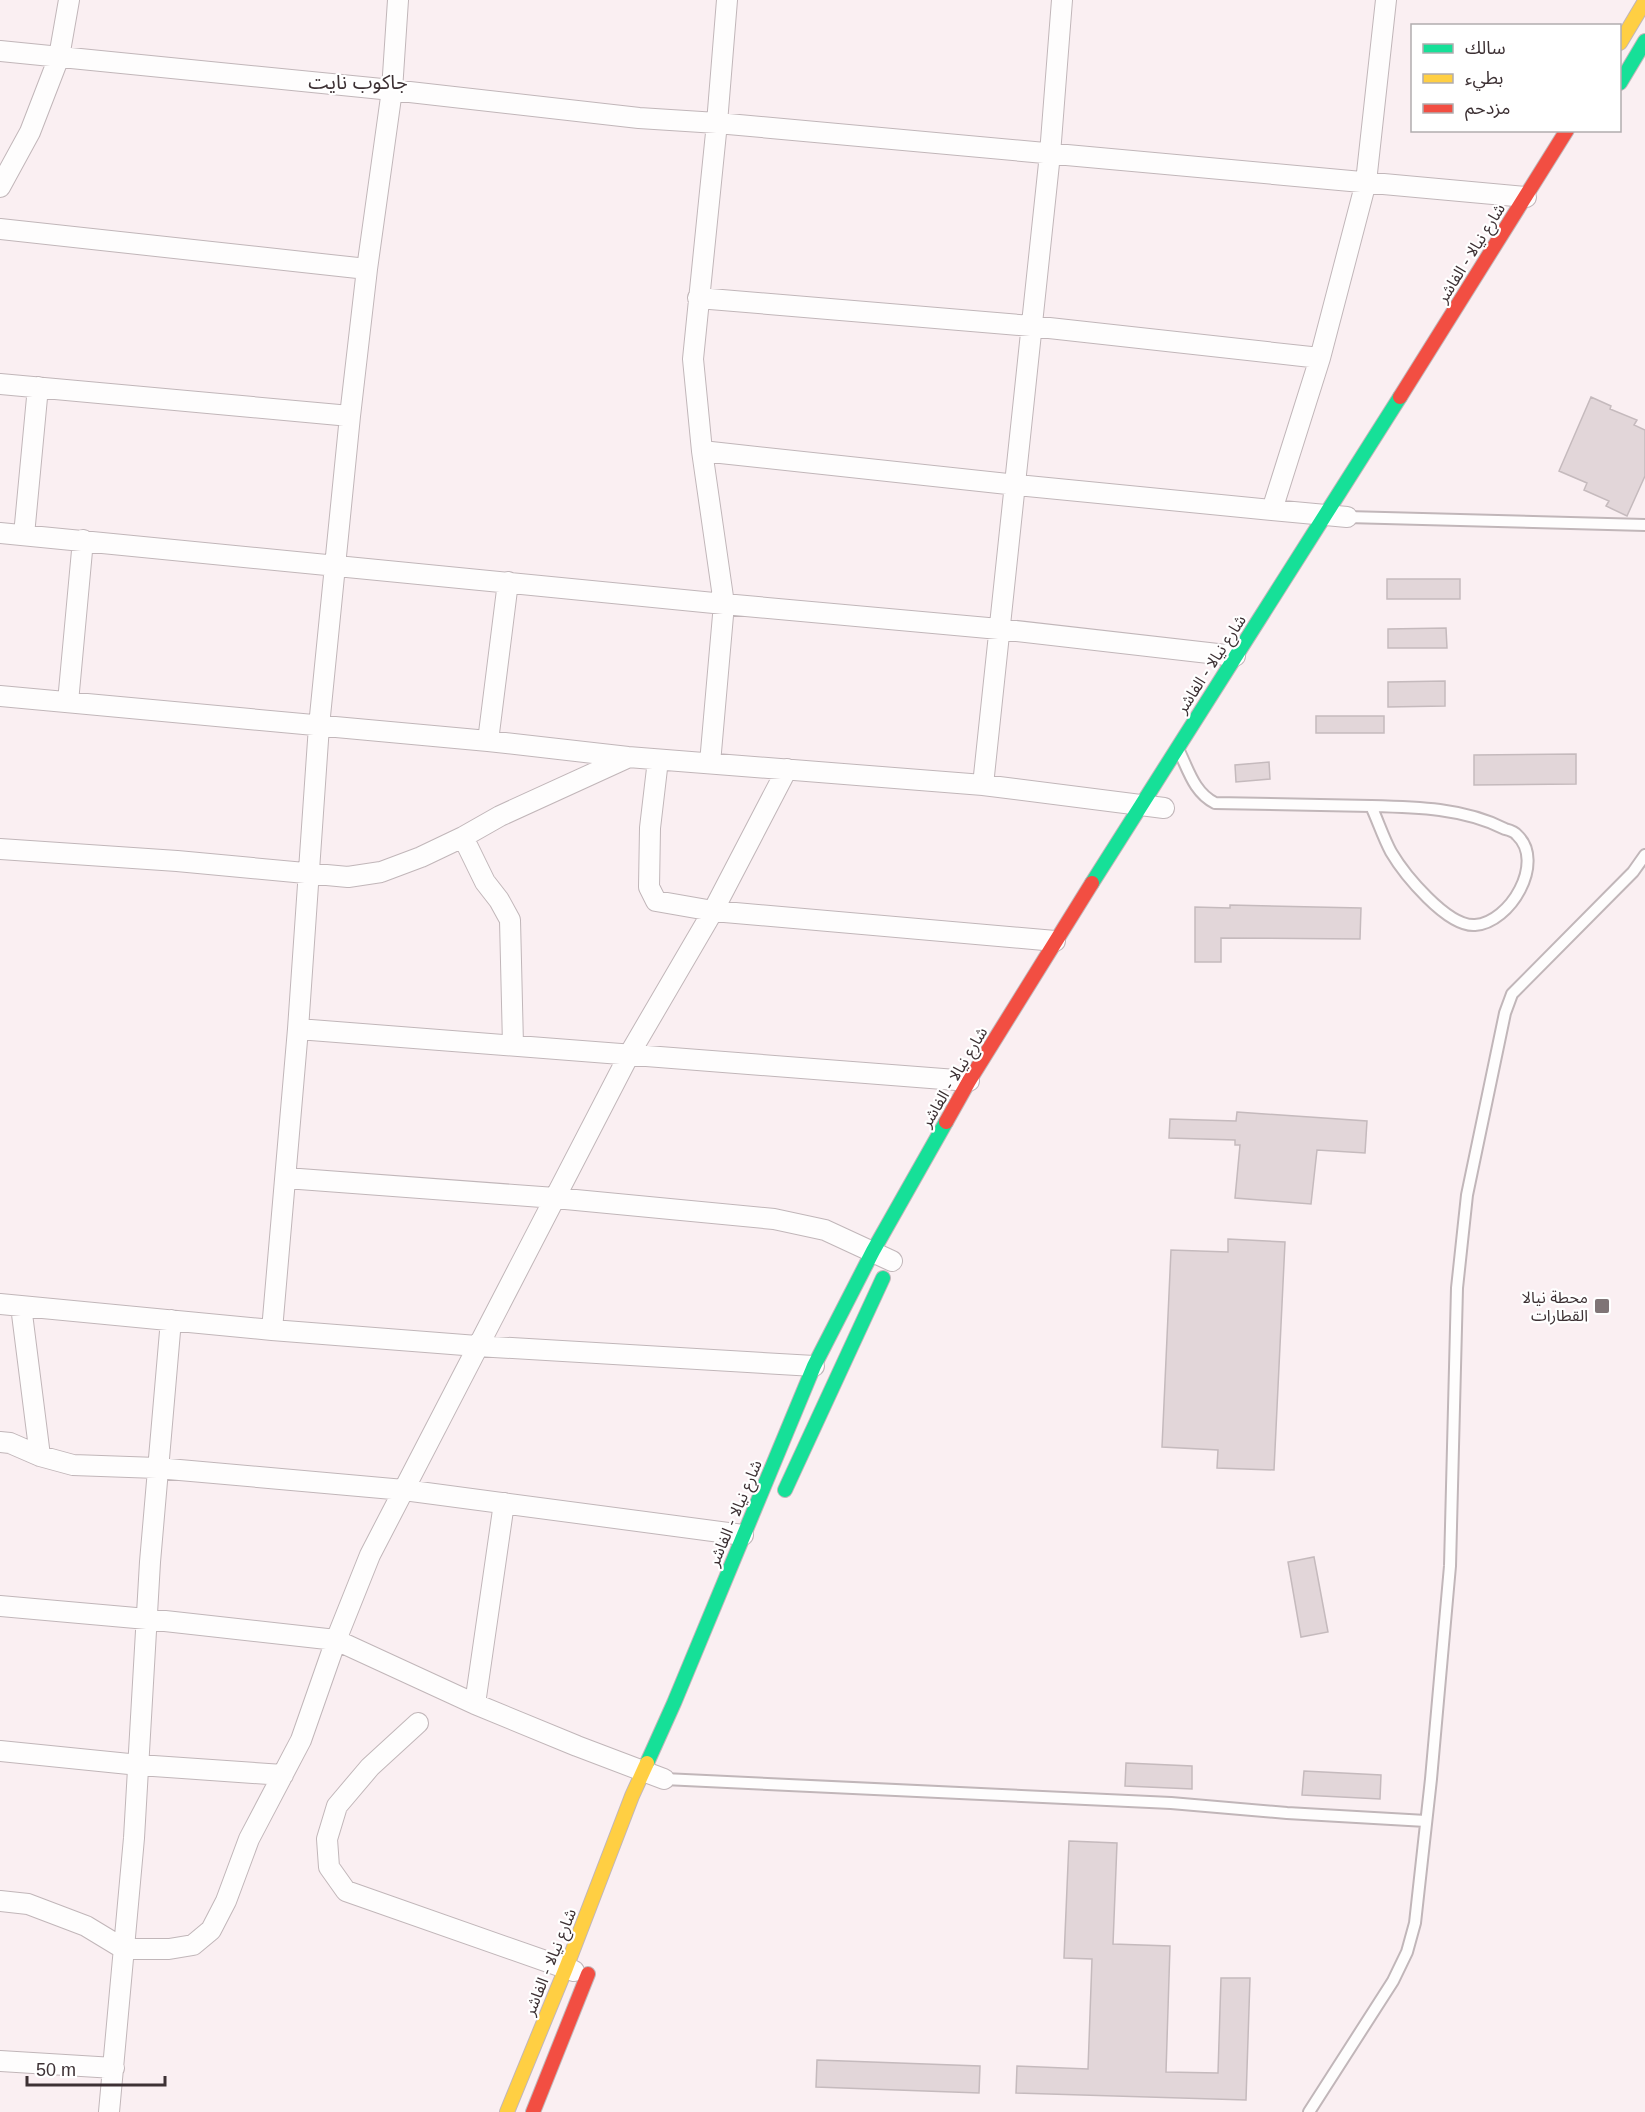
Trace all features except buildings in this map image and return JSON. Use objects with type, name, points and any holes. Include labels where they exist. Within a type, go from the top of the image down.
[{"type":"highway","points":[[1621,41],[1645,1]]},
{"type":"highway","points":[[1624,67],[1645,41]]},
{"type":"highway","name":"شارع نيالا - الفاشر","points":[[507,2112],[632,1797],[814,1366],[873,1251],[969,1081],[1235,656],[1262,626],[1342,517],[1566,132]]},
{"type":"highway","points":[[1185,774],[1198,753]]},
{"type":"highway","points":[[780,1504],[837,1374],[896,1253]]},
{"type":"highway","points":[[533,2112],[594,1956]]},
{"type":"street","points":[[0,187],[30,132],[60,57],[69,0]]},
{"type":"street","points":[[272,1330],[298,1029],[319,726],[350,416],[367,269],[392,90],[398,0]]},
{"type":"street","points":[[710,763],[724,604],[702,451],[693,359],[727,0]]},
{"type":"street","points":[[983,785],[1017,485],[1031,326],[1050,154],[1062,0]]},
{"type":"street","points":[[1272,510],[1320,358],[1365,182],[1386,0]]},
{"type":"street","points":[[0,51],[392,90],[639,118],[717,123],[1526,197]]},
{"type":"street","points":[[0,229],[367,269]]},
{"type":"street","points":[[698,298],[1031,326],[1320,358]]},
{"type":"street","points":[[0,384],[350,416]]},
{"type":"street","points":[[24,535],[38,387]]},
{"type":"street","points":[[702,451],[1342,517]]},
{"type":"street","points":[[0,532],[999,629],[1235,656]]},
{"type":"street","points":[[68,702],[83,540]]},
{"type":"street","points":[[488,741],[508,582]]},
{"type":"street","points":[[0,696],[488,741],[658,760],[983,785],[1163,808]]},
{"type":"street","points":[[0,849],[177,861],[348,877],[381,872],[421,857],[500,816],[628,757]]},
{"type":"street","points":[[658,760],[650,828],[649,887],[656,901],[712,911],[1055,941]]},
{"type":"street","points":[[0,1902],[28,1904],[86,1926],[124,1949],[193,1945],[211,1930],[226,1901],[249,1839],[301,1740],[336,1640],[370,1555],[630,1053],[712,911],[787,769]]},
{"type":"street","points":[[463,837],[485,882],[499,900],[510,920],[513,1045]]},
{"type":"street","points":[[298,1029],[969,1081]]},
{"type":"street","points":[[286,1178],[555,1198],[774,1219],[825,1230],[873,1251],[896,1253]]},
{"type":"street","points":[[0,1304],[272,1330],[477,1346],[814,1366]]},
{"type":"street","points":[[21,1306],[40,1456]]},
{"type":"street","points":[[109,2112],[139,1765],[157,1468],[171,1320]]},
{"type":"street","points":[[0,1442],[10,1443],[40,1456],[73,1465],[157,1468],[404,1490],[743,1535]]},
{"type":"street","points":[[475,1704],[504,1503]]},
{"type":"street","points":[[0,1606],[147,1619],[336,1640],[475,1704],[664,1778]]},
{"type":"street","points":[[418,1723],[370,1767],[337,1806],[327,1839],[329,1867],[346,1891],[587,1976]]},
{"type":"street","points":[[0,1751],[139,1765],[283,1775]]},
{"type":"street","points":[[0,2061],[114,2068]]},
{"type":"lane","points":[[1342,517],[1645,525]]},
{"type":"lane","points":[[1177,748],[1185,774],[1204,797],[1215,803],[1371,806],[1414,807],[1457,813],[1494,823],[1517,835],[1528,853],[1527,870],[1520,890],[1509,908],[1492,919],[1475,925],[1460,922],[1446,915],[1412,879],[1392,852],[1371,806]]},
{"type":"lane","points":[[1309,2112],[1393,1981],[1407,1952],[1415,1923],[1450,1566],[1457,1288],[1467,1195],[1505,1013],[1512,994],[1634,872],[1645,855]]},
{"type":"lane","points":[[664,1778],[1171,1803],[1287,1813],[1426,1821]]},
{"type":"traffic: fast","points":[[1621,81],[1645,41]]},
{"type":"traffic: fast","points":[[1092,883],[1400,397]]},
{"type":"traffic: fast","points":[[647,1763],[814,1366],[873,1251],[946,1122]]},
{"type":"traffic: fast","points":[[785,1490],[883,1278]]},
{"type":"traffic: slow","points":[[1621,41],[1645,1]]},
{"type":"traffic: slow","points":[[507,2112],[647,1763]]},
{"type":"traffic: jam","points":[[1400,397],[1566,132]]},
{"type":"traffic: jam","points":[[946,1122],[1092,883]]},
{"type":"traffic: jam","points":[[533,2112],[588,1974]]},
{"type":"place","name":"محطة نيالا القطارات","points":[[1602,1306]]},
{"type":"district","name":"جاكوب نايت","points":[[358,82]]}]
